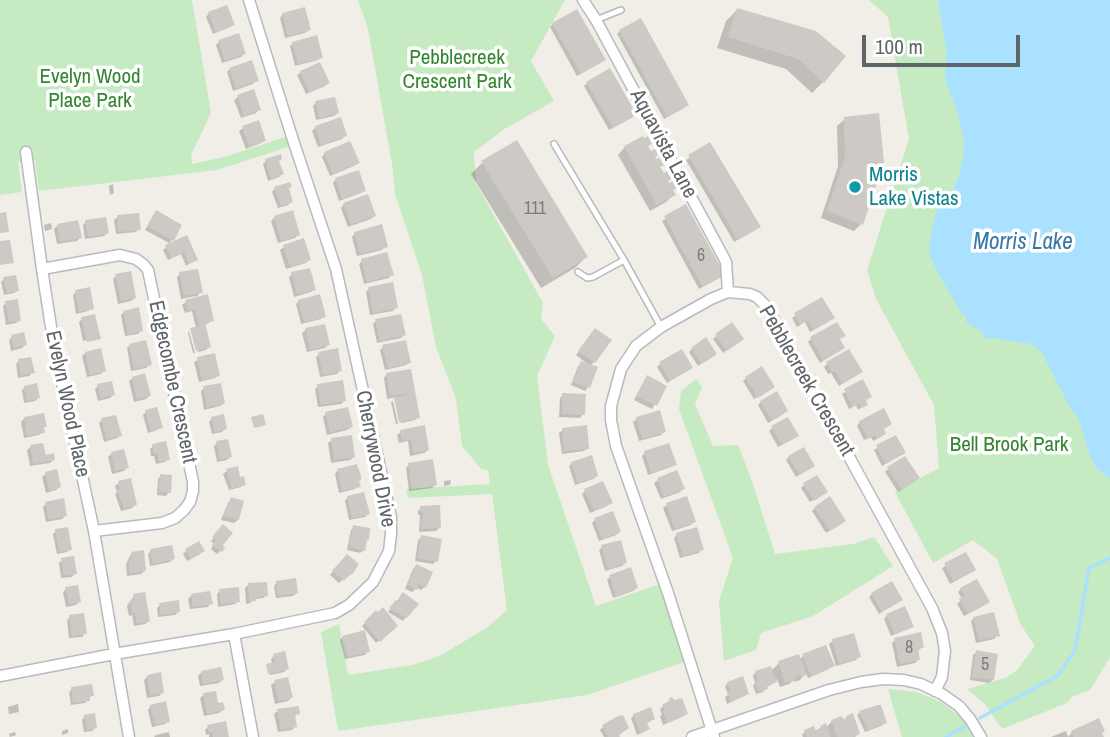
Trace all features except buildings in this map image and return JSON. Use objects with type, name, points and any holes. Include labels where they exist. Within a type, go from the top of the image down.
[{"type":"street","name":"Cherrywood Drive","points":[[0,676],[335,613],[349,605],[373,582],[388,551],[391,517],[336,269],[249,0]]},
{"type":"street","name":"Aquavista Lane","points":[[583,0],[726,262],[728,292]]},
{"type":"street","name":"Evelyn Wood Place","points":[[26,152],[54,346],[94,531],[129,737]]},
{"type":"street","name":"Edgecombe Crescent","points":[[42,269],[120,255],[133,257],[144,265],[150,275],[194,488],[187,507],[175,518],[162,523],[94,531]]},
{"type":"street","points":[[713,734],[668,593],[616,446],[611,406],[621,369],[636,346],[661,327],[728,292]]},
{"type":"street","name":"Pebblecreek Crescent","points":[[728,292],[750,294],[767,307],[932,608],[942,633],[945,652],[942,677],[935,691]]},
{"type":"street","points":[[234,634],[253,737]]},
{"type":"street","points":[[692,737],[713,734],[829,691],[883,679],[904,680],[935,691],[959,706],[981,737]]},
{"type":"lane","points":[[596,20],[621,10]]},
{"type":"lane","points":[[554,144],[661,327]]},
{"type":"lane","points":[[578,272],[587,278],[593,277],[624,261]]},
{"type":"green space","name":"Evelyn Wood Place Park","points":[[0,0],[192,0],[211,113],[191,155],[192,164],[228,156],[288,136],[291,146],[217,170],[39,191],[35,160],[18,162],[22,192],[0,195]]},
{"type":"green space","name":"Pebblecreek Crescent Park","points":[[358,0],[565,0],[531,61],[554,101],[506,128],[474,152],[476,183],[543,303],[541,319],[555,336],[537,376],[548,465],[596,606],[660,584],[664,602],[687,661],[587,695],[338,731],[321,632],[339,624],[348,675],[413,665],[441,655],[485,629],[507,610],[492,494],[408,498],[406,489],[490,484],[488,470],[481,469],[462,446],[456,399],[436,347],[422,275],[395,194],[368,29]]},
{"type":"green space","name":"Bell Brook Park","points":[[869,0],[945,0],[1040,336],[1110,475],[1110,657],[1090,690],[1072,697],[1067,703],[1002,729],[985,704],[967,689],[1005,678],[1017,670],[1035,646],[1021,625],[997,559],[973,540],[933,563],[895,492],[939,468],[934,405],[876,299],[867,270],[909,139],[888,17]]},
{"type":"green space","points":[[696,379],[702,387],[695,404],[713,446],[738,445],[775,554],[853,544],[874,537],[893,566],[813,616],[761,633],[756,650],[724,661],[719,601],[733,558],[679,409],[681,391]]},
{"type":"green space","points":[[888,689],[917,692],[941,702],[962,718],[975,737],[902,737]]},
{"type":"water","name":"Morris Lake","points":[[938,0],[1110,0],[1110,479],[1096,468],[1078,418],[1041,351],[1029,342],[1025,344],[996,338],[987,339],[981,331],[966,322],[966,315],[958,308],[931,258],[929,246],[935,216],[958,178],[964,140],[945,80],[947,53]]},
{"type":"waterway","points":[[980,718],[1057,676],[1075,651],[1089,568],[1110,558]]},
{"type":"waterway","points":[[946,737],[965,726]]},
{"type":"place","name":"Morris Lake Vistas","points":[[855,187]]}]
